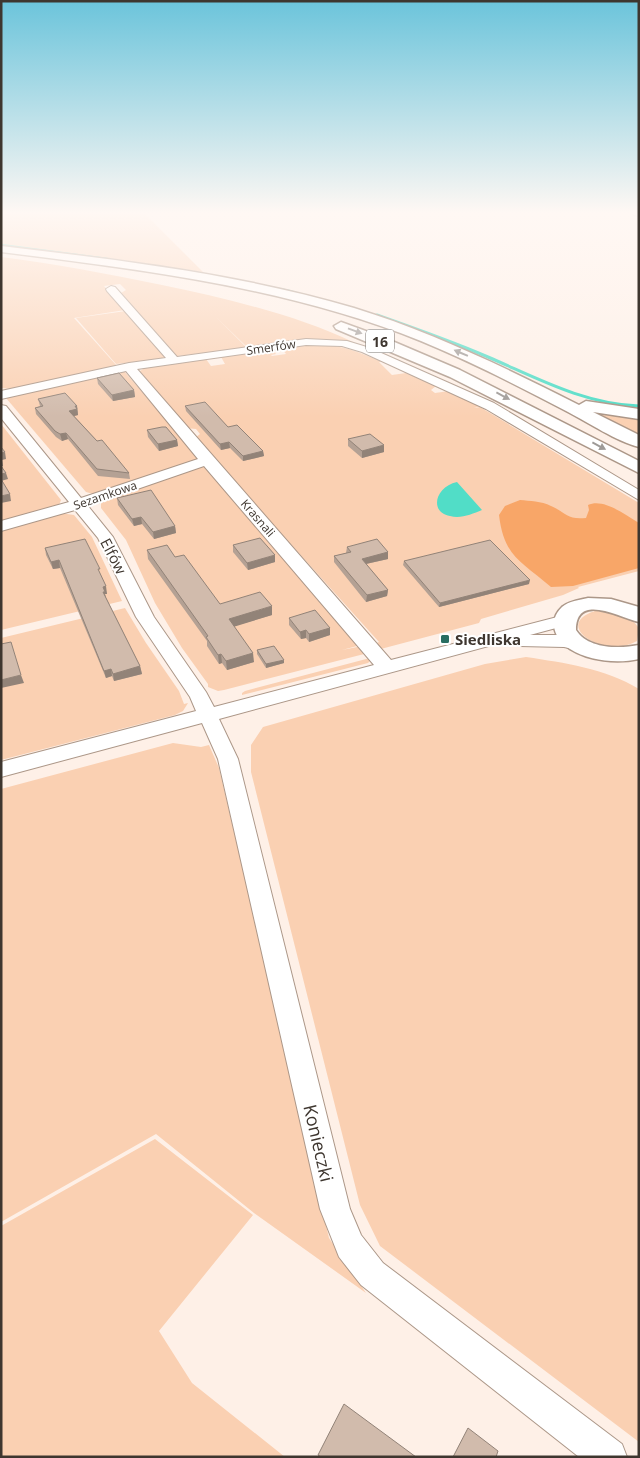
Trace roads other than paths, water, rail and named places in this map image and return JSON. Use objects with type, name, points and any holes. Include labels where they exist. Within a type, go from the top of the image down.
[{"type":"main road","name":"16","points":[[181,281],[288,309]]},
{"type":"main road","name":"16","points":[[222,281],[310,300],[396,327],[536,388],[639,442]]},
{"type":"main road","name":"16","points":[[331,323],[420,357],[481,384],[639,468]]},
{"type":"main road","points":[[536,388],[581,404],[639,414]]},
{"type":"main road","points":[[632,608],[599,604],[587,605],[576,608],[565,620],[566,630],[578,644],[603,654],[635,656]]},
{"type":"street","points":[[111,288],[175,361]]},
{"type":"street","name":"Smerfów","points":[[1,395],[129,367],[306,342],[343,343],[366,350],[490,406],[639,496]]},
{"type":"street","name":"Krasnali","points":[[129,367],[149,393],[387,668]]},
{"type":"street","name":"Elfów","points":[[1,409],[105,537],[145,617],[191,684],[208,715]]},
{"type":"street","name":"Sezamkowa","points":[[1,526],[79,504],[208,460]]},
{"type":"street","points":[[1,770],[565,620]]},
{"type":"street","points":[[483,642],[531,640],[564,641],[578,644]]},
{"type":"street","name":"Konieczki","points":[[208,715],[228,758],[335,1209],[350,1246],[372,1274],[609,1457]]},
{"type":"water","points":[[457,482],[482,510],[458,517],[443,514],[439,510],[437,499],[440,494],[444,489]]},
{"type":"waterway","points":[[239,281],[289,291],[380,317]]},
{"type":"waterway","points":[[377,315],[488,357],[561,389],[599,400],[639,406]]},
{"type":"place","name":"Siedliska","points":[[445,639]]}]
